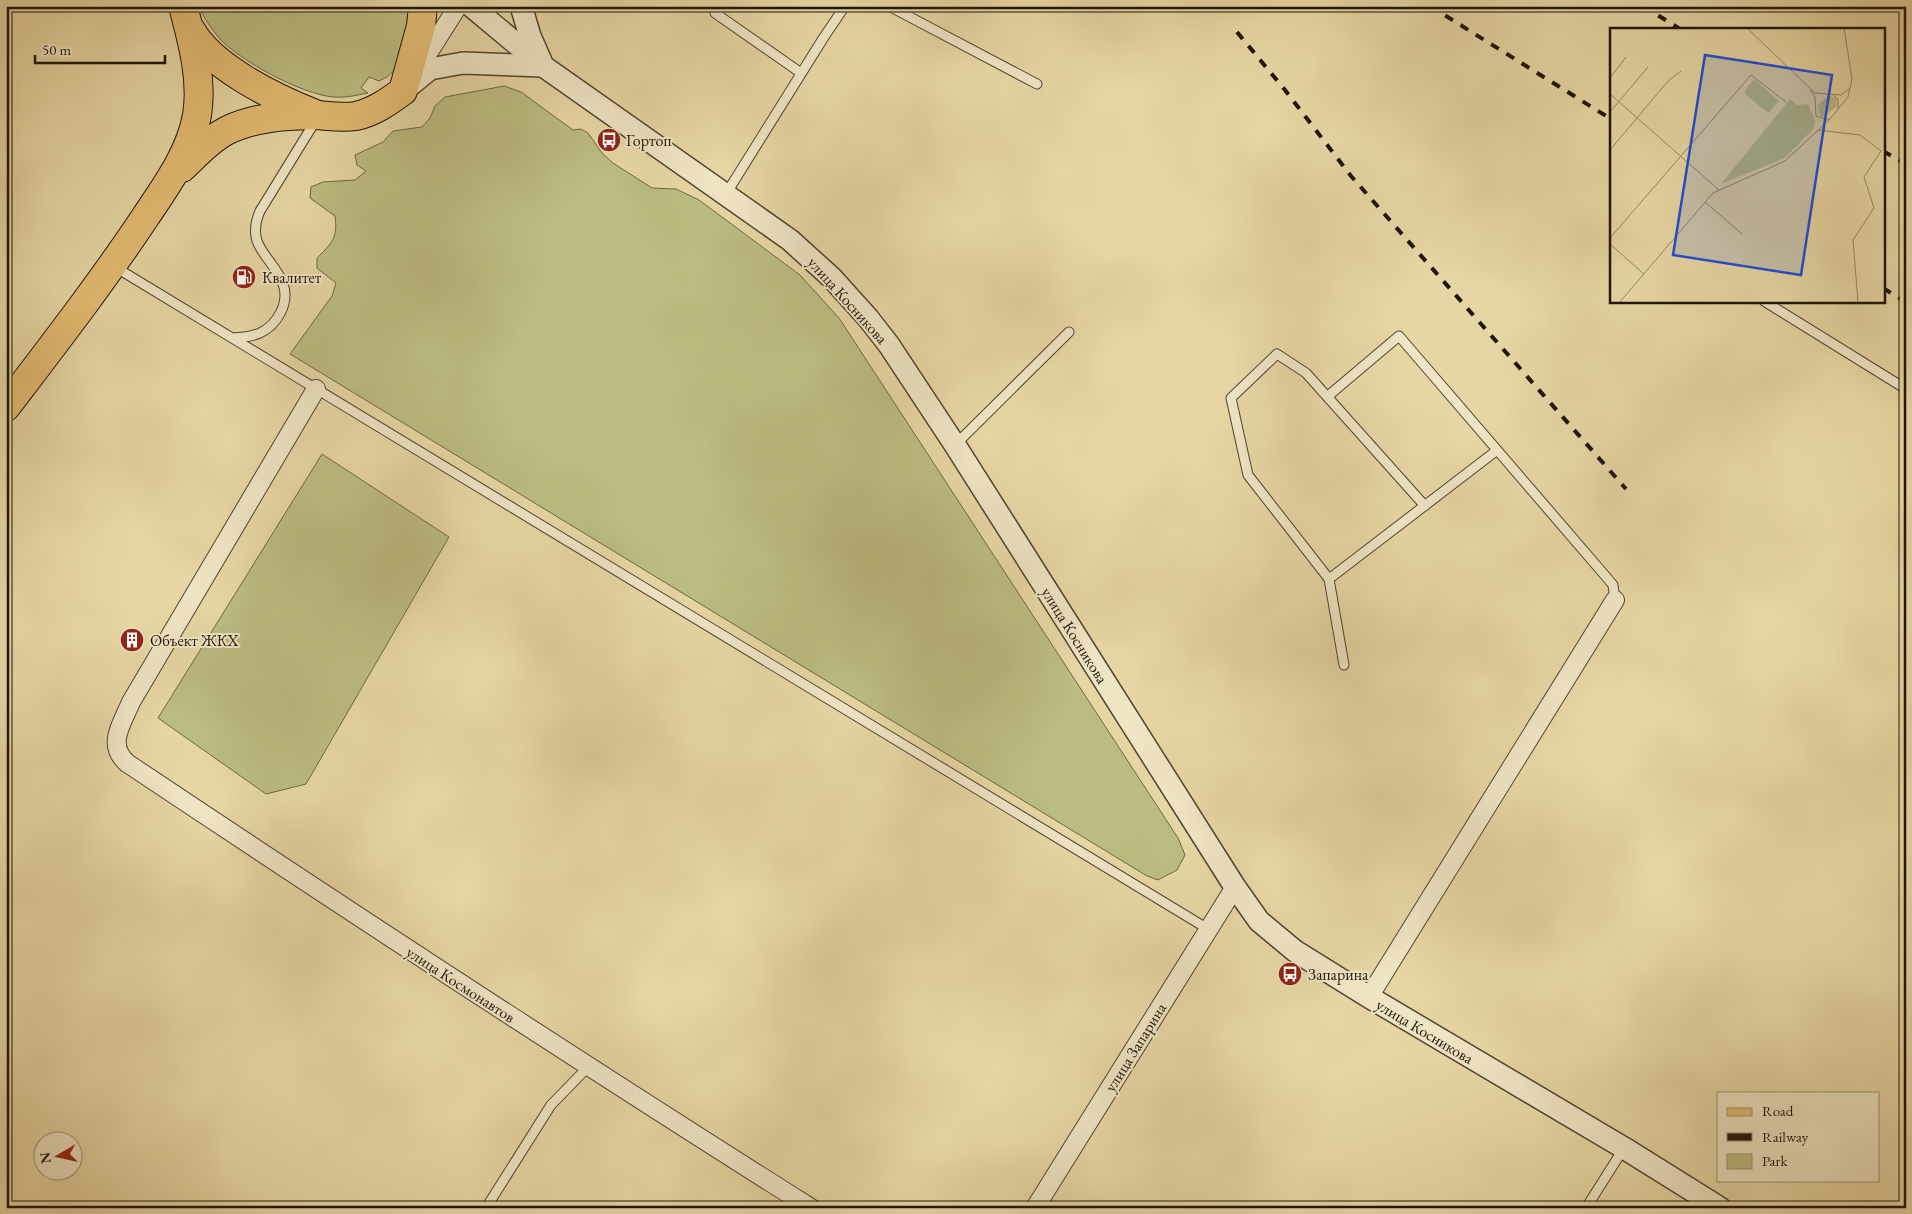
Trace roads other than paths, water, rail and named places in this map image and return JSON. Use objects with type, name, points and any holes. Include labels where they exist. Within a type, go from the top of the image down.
[{"type":"main road","points":[[185,14],[196,38],[219,62],[272,95],[319,115],[331,117],[356,116],[382,106],[403,91],[421,26],[423,6]]},
{"type":"main road","points":[[6,407],[113,266],[169,182],[182,157],[192,135],[199,98],[193,45],[185,14]]},
{"type":"main road","points":[[169,182],[204,147],[228,130],[269,119],[319,115]]},
{"type":"street","points":[[403,91],[458,6]]},
{"type":"street","name":"улица Косникова","points":[[471,6],[543,66],[790,240],[832,278],[888,344],[955,445],[1235,887],[1259,921],[1295,951],[1368,997],[1624,1148],[1720,1208]]},
{"type":"street","points":[[403,91],[430,69],[463,63],[543,66],[530,36],[521,6]]},
{"type":"street","name":"улица Космонавтов","points":[[316,389],[131,702],[118,734],[117,751],[127,763],[588,1067],[811,1208]]},
{"type":"street","points":[[1368,997],[1615,600]]},
{"type":"street","name":"улица Запарина","points":[[1035,1208],[1235,887]]},
{"type":"lane","points":[[726,194],[845,6]]},
{"type":"lane","points":[[890,6],[1037,84]]},
{"type":"lane","points":[[716,13],[801,73]]},
{"type":"lane","points":[[233,338],[260,333],[274,322],[282,309],[284,286],[258,243],[257,219],[260,211],[319,115]]},
{"type":"lane","points":[[113,266],[1208,929]]},
{"type":"lane","points":[[1766,302],[1906,389]]},
{"type":"lane","points":[[955,445],[1069,332]]},
{"type":"lane","points":[[1328,396],[1399,336],[1608,579],[1613,586],[1615,600]]},
{"type":"lane","points":[[1344,666],[1329,579],[1248,475],[1231,398],[1277,354],[1306,373],[1425,506]]},
{"type":"lane","points":[[1329,579],[1496,451]]},
{"type":"lane","points":[[486,1208],[551,1105],[588,1067]]},
{"type":"lane","points":[[1586,1208],[1624,1148]]},
{"type":"railway","points":[[1430,6],[1610,118]]},
{"type":"railway","points":[[1643,6],[1678,28]]},
{"type":"railway","points":[[1894,6],[1906,13]]},
{"type":"railway","points":[[1237,32],[1285,90],[1351,176],[1626,489]]},
{"type":"railway","points":[[1884,152],[1906,164]]},
{"type":"railway","points":[[1884,289],[1906,302]]},
{"type":"place","name":"Гортоп","points":[[609,140]]},
{"type":"place","name":"Квалитет","points":[[244,277]]},
{"type":"place","name":"Объект ЖКХ","points":[[132,640]]},
{"type":"place","name":"Запарина","points":[[1290,974]]}]
